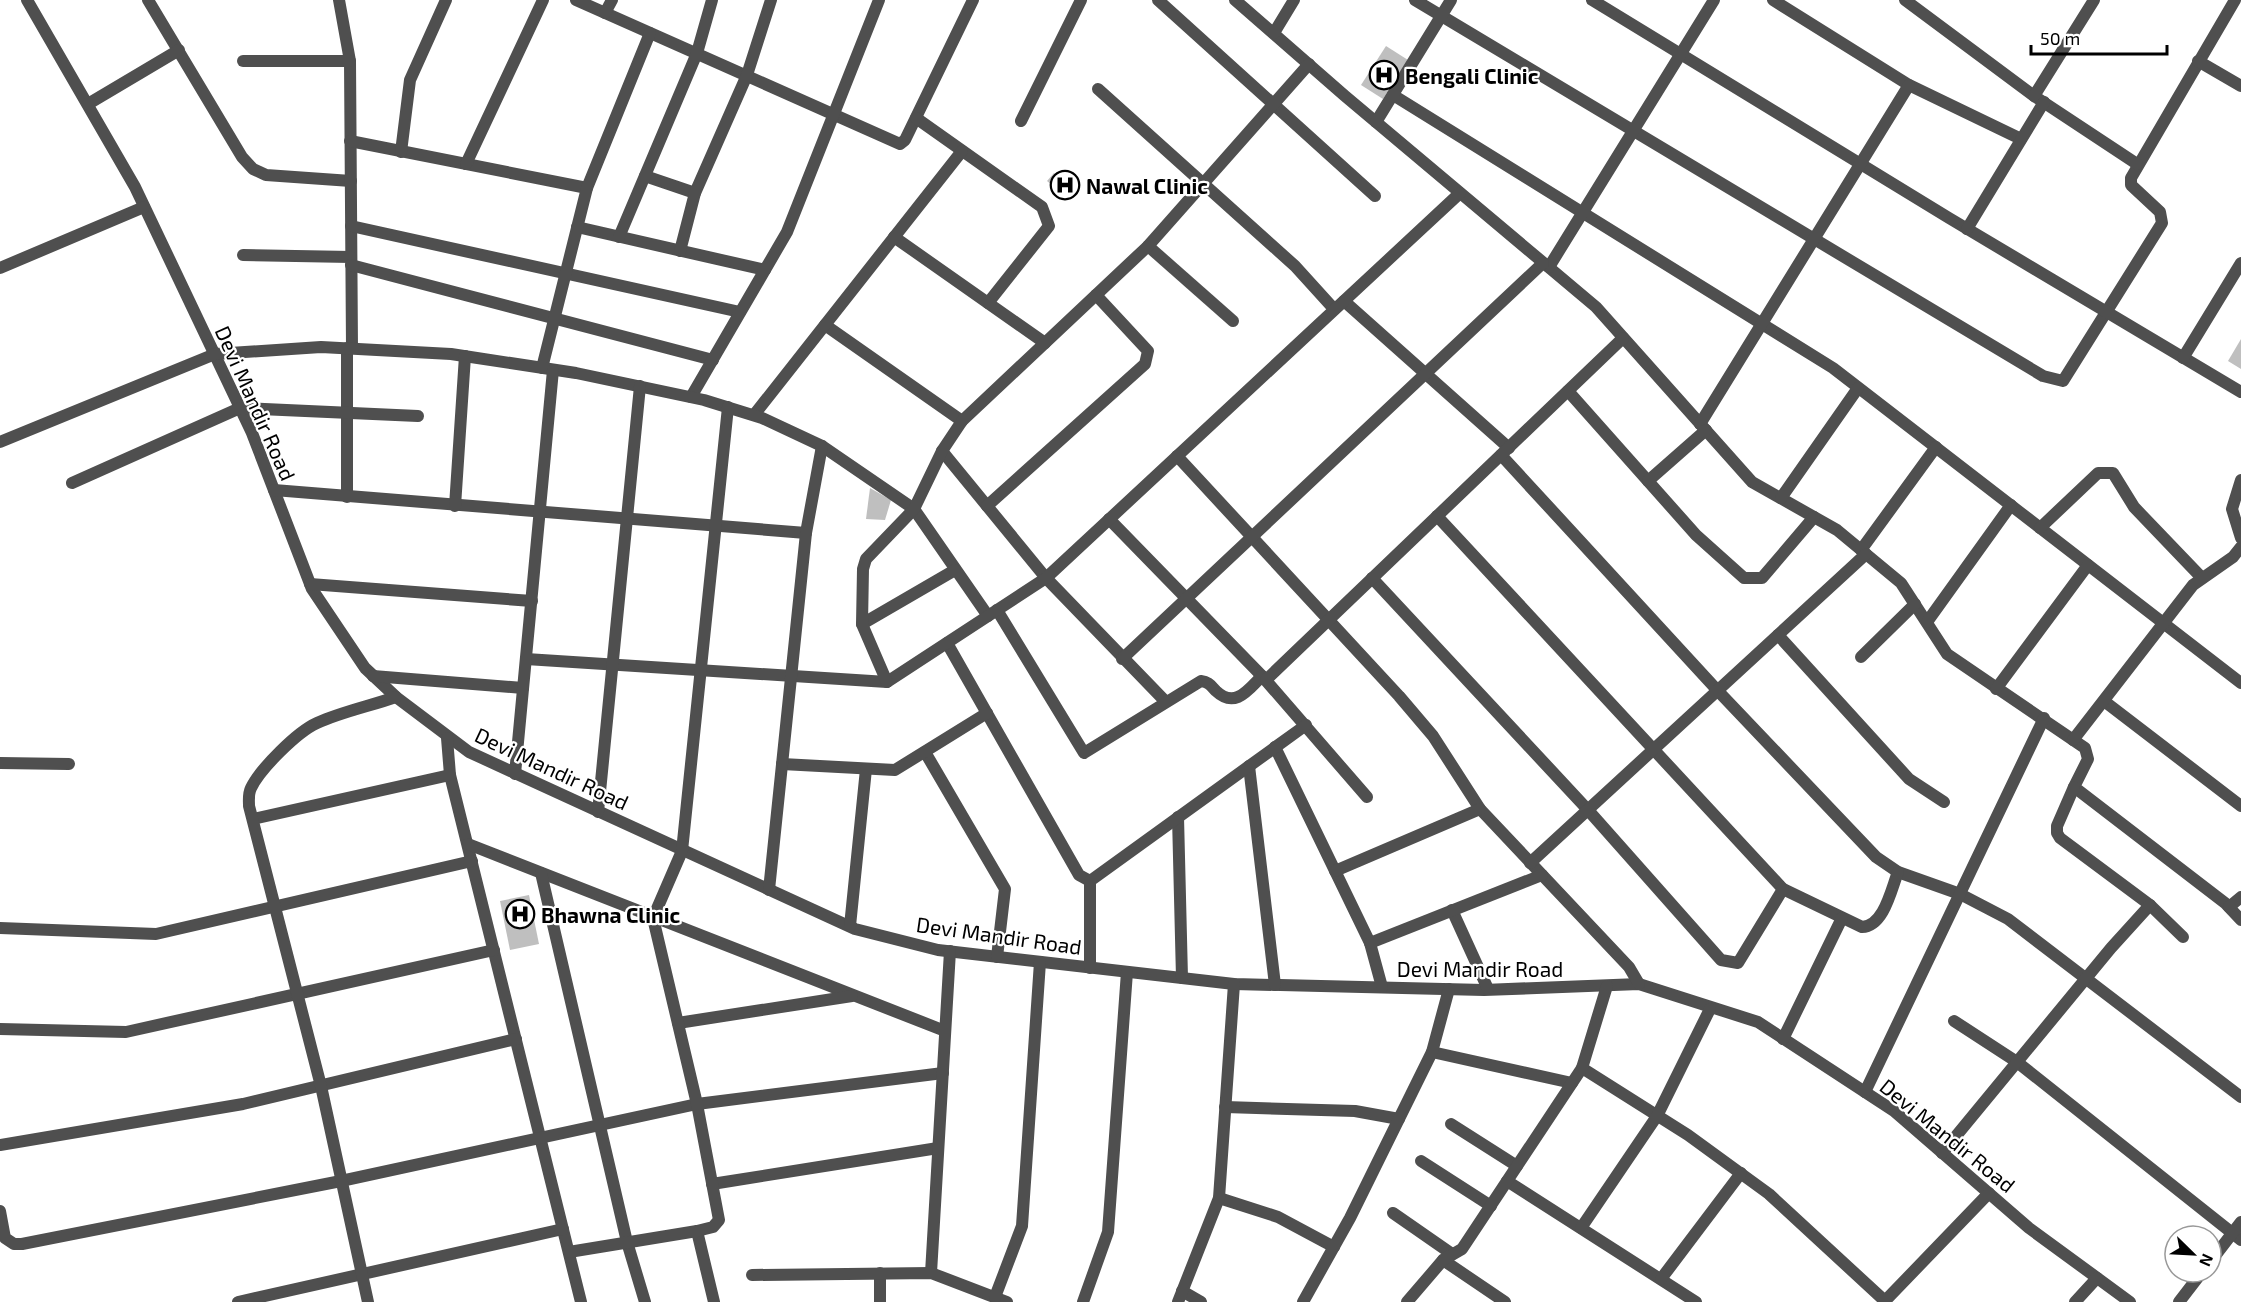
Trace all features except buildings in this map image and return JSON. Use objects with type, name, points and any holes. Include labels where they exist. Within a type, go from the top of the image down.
[{"type":"street","name":"Devi Mandir Road","points":[[27,0],[144,207],[240,408],[310,584],[365,668],[396,697],[447,738],[469,752],[850,926],[950,951],[1234,984],[1449,989],[1639,984],[1710,1009],[1758,1022],[1894,1111],[2029,1228],[2130,1302]]},
{"type":"street","points":[[148,0],[242,157],[253,170],[266,175],[351,181]]},
{"type":"street","points":[[339,0],[350,61],[351,261],[347,496]]},
{"type":"street","points":[[401,152],[410,80],[446,0]]},
{"type":"street","points":[[466,164],[543,0]]},
{"type":"street","points":[[576,0],[900,144],[905,140],[973,0]]},
{"type":"street","points":[[605,13],[612,0]]},
{"type":"street","points":[[619,237],[697,53],[712,0]]},
{"type":"street","points":[[680,251],[695,193],[747,75],[771,0]]},
{"type":"street","points":[[691,397],[787,232],[832,113],[879,0]]},
{"type":"street","points":[[1021,121],[1081,0]]},
{"type":"street","points":[[1158,0],[1375,196]]},
{"type":"street","points":[[1235,0],[1376,123],[1596,308],[1752,482],[1837,530],[1901,584],[1947,654],[1996,689],[2044,718],[2088,753],[2056,833],[2150,905],[2183,937]]},
{"type":"street","points":[[1274,33],[1294,0]]},
{"type":"street","points":[[1415,0],[1814,241],[2054,380],[2063,381],[2069,375],[2162,223],[2160,212],[2131,185],[2137,165],[2235,0]]},
{"type":"street","points":[[1376,123],[1451,0]]},
{"type":"street","points":[[1592,0],[1966,229],[2241,392]]},
{"type":"street","points":[[1122,659],[1426,372],[1546,265],[1583,213],[1714,0]]},
{"type":"street","points":[[1773,0],[1909,85],[2021,139]]},
{"type":"street","points":[[1966,229],[2021,139],[2039,99],[2094,0]]},
{"type":"street","points":[[1913,2],[2039,99],[2137,165]]},
{"type":"street","points":[[515,774],[540,512],[547,369],[554,318],[587,188],[650,33]]},
{"type":"street","points":[[88,105],[179,50]]},
{"type":"street","points":[[243,61],[350,61]]},
{"type":"street","points":[[2198,61],[2241,86]]},
{"type":"street","points":[[887,682],[862,624],[863,569],[866,559],[914,509],[942,451],[962,421],[1148,246],[1308,64]]},
{"type":"street","points":[[1648,481],[1703,427],[1762,324],[1909,85]]},
{"type":"street","points":[[1098,89],[1295,266],[1334,309]]},
{"type":"street","points":[[1393,95],[1833,368],[2241,682]]},
{"type":"street","points":[[916,118],[1042,207],[1049,226],[988,303]]},
{"type":"street","points":[[350,141],[587,188]]},
{"type":"street","points":[[754,415],[962,151]]},
{"type":"street","points":[[645,176],[695,193]]},
{"type":"street","points":[[526,658],[887,682],[1046,579],[1460,193]]},
{"type":"street","points":[[0,268],[144,207]]},
{"type":"street","points":[[351,226],[740,312]]},
{"type":"street","points":[[577,227],[765,270]]},
{"type":"street","points":[[894,237],[1046,343]]},
{"type":"street","points":[[1148,246],[1233,321]]},
{"type":"street","points":[[243,255],[351,261],[713,360]]},
{"type":"street","points":[[2183,358],[2241,262]]},
{"type":"street","points":[[987,507],[1145,364],[1148,351],[1096,295]]},
{"type":"street","points":[[1344,301],[1426,372],[1505,451],[1718,691],[1876,857],[1898,872],[1960,894],[2008,919],[2241,1096]]},
{"type":"street","points":[[825,324],[962,421]]},
{"type":"street","points":[[0,442],[215,354],[321,347],[465,356],[640,386],[728,407],[754,415],[822,446],[914,509],[955,570],[993,613],[1084,753],[1156,709],[1164,701],[1201,681],[1208,682],[1225,699],[1239,698],[1328,620],[1623,338]]},
{"type":"street","points":[[455,506],[465,356]]},
{"type":"street","points":[[597,812],[640,386]]},
{"type":"street","points":[[1781,498],[1858,388]]},
{"type":"street","points":[[1568,391],[1696,535],[1744,578],[1762,578],[1814,517]]},
{"type":"street","points":[[569,1252],[697,1231],[713,1227],[719,1220],[697,1104],[653,918],[682,851],[728,407]]},
{"type":"street","points":[[72,483],[240,408],[418,416]]},
{"type":"street","points":[[769,890],[806,533],[822,446]]},
{"type":"street","points":[[1530,863],[1778,635],[1863,552],[1936,447]]},
{"type":"street","points":[[942,451],[1046,579],[1164,701]]},
{"type":"street","points":[[1177,456],[1433,736],[1480,809],[1629,967],[1639,984]]},
{"type":"street","points":[[2040,528],[2098,473],[2113,473],[2134,507],[2202,578]]},
{"type":"street","points":[[2241,480],[2232,509],[2241,538]]},
{"type":"street","points":[[274,490],[806,533]]},
{"type":"street","points":[[1927,622],[2011,505]]},
{"type":"street","points":[[1437,516],[1652,751],[1783,889],[1862,927],[1871,927],[1878,921],[1898,872]]},
{"type":"street","points":[[1109,519],[1264,678],[1367,797]]},
{"type":"street","points":[[2073,740],[2193,585],[2233,557],[2241,547]]},
{"type":"street","points":[[1996,689],[2088,564]]},
{"type":"street","points":[[862,624],[955,570]]},
{"type":"street","points":[[1372,578],[1588,810],[1721,960],[1730,964],[1738,963],[1783,889]]},
{"type":"street","points":[[310,584],[532,601]]},
{"type":"street","points":[[1860,657],[1915,604]]},
{"type":"street","points":[[1778,635],[1909,779],[1944,802]]},
{"type":"street","points":[[947,643],[1079,875],[1090,881]]},
{"type":"street","points":[[373,676],[524,688]]},
{"type":"street","points":[[368,1302],[321,1086],[249,806],[251,787],[295,738],[316,723],[396,697]]},
{"type":"street","points":[[2104,701],[2241,806]]},
{"type":"street","points":[[782,764],[895,770],[987,713]]},
{"type":"street","points":[[1865,1092],[2044,718]]},
{"type":"street","points":[[1090,881],[1306,724]]},
{"type":"street","points":[[447,738],[450,775],[581,1302]]},
{"type":"street","points":[[1275,747],[1370,943],[1382,987]]},
{"type":"street","points":[[925,752],[1005,889],[997,957]]},
{"type":"street","points":[[0,763],[69,764]]},
{"type":"street","points":[[1249,766],[1275,985]]},
{"type":"street","points":[[850,926],[866,769]]},
{"type":"street","points":[[253,819],[450,775]]},
{"type":"street","points":[[2074,787],[2229,908],[2241,920]]},
{"type":"street","points":[[1335,871],[1480,809]]},
{"type":"street","points":[[1178,817],[1182,978]]},
{"type":"street","points":[[468,844],[945,1031]]},
{"type":"street","points":[[0,928],[156,934],[472,861]]},
{"type":"street","points":[[541,873],[627,1242],[645,1302]]},
{"type":"street","points":[[1370,943],[1542,875]]},
{"type":"street","points":[[1090,881],[1090,968]]},
{"type":"street","points":[[2229,908],[2241,897]]},
{"type":"street","points":[[1942,1153],[2086,978],[2150,905]]},
{"type":"street","points":[[1452,910],[1488,989]]},
{"type":"street","points":[[1784,1039],[1842,918]]},
{"type":"street","points":[[0,1029],[126,1032],[494,950]]},
{"type":"street","points":[[931,1273],[950,951]]},
{"type":"street","points":[[752,1275],[931,1273],[1001,1300],[1022,1226],[1040,962]]},
{"type":"street","points":[[1083,1302],[1108,1232],[1128,972]]},
{"type":"street","points":[[1201,1302],[1180,1297],[1219,1198],[1234,984]]},
{"type":"street","points":[[1407,1302],[1447,1257],[1462,1249],[1582,1068],[1607,986]]},
{"type":"street","points":[[1303,1302],[1334,1247],[1432,1052],[1449,989]]},
{"type":"street","points":[[678,1023],[854,995]]},
{"type":"street","points":[[1581,1228],[1658,1116],[1710,1009]]},
{"type":"street","points":[[1954,1020],[2017,1062],[2237,1237]]},
{"type":"street","points":[[0,1145],[243,1104],[516,1039]]},
{"type":"street","points":[[1432,1052],[1572,1083]]},
{"type":"street","points":[[1582,1068],[1658,1116],[1769,1194],[1885,1302],[1989,1193]]},
{"type":"street","points":[[0,1218],[8,1241],[22,1244],[341,1181],[540,1136],[697,1104],[943,1073]]},
{"type":"street","points":[[1225,1107],[1355,1111],[1399,1119]]},
{"type":"street","points":[[1451,1124],[1517,1166]]},
{"type":"street","points":[[712,1184],[938,1148]]},
{"type":"street","points":[[1421,1161],[1491,1206]]},
{"type":"street","points":[[1661,1279],[1740,1173]]},
{"type":"street","points":[[1508,1181],[1696,1302]]},
{"type":"street","points":[[1219,1198],[1278,1217],[1334,1247]]},
{"type":"street","points":[[1393,1213],[1504,1302]]},
{"type":"street","points":[[2223,1250],[2237,1237],[2241,1222]]},
{"type":"street","points":[[238,1302],[563,1229]]},
{"type":"street","points":[[697,1231],[714,1302]]},
{"type":"street","points":[[880,1273],[880,1302]]},
{"type":"street","points":[[2075,1302],[2097,1278]]},
{"type":"street","points":[[2179,1302],[2193,1284]]},
{"type":"place","name":"Bengali Clinic","points":[[1384,75]]},
{"type":"place","name":"Nawal Clinic","points":[[1065,185]]},
{"type":"place","name":"Bhawna Clinic","points":[[520,914]]}]
